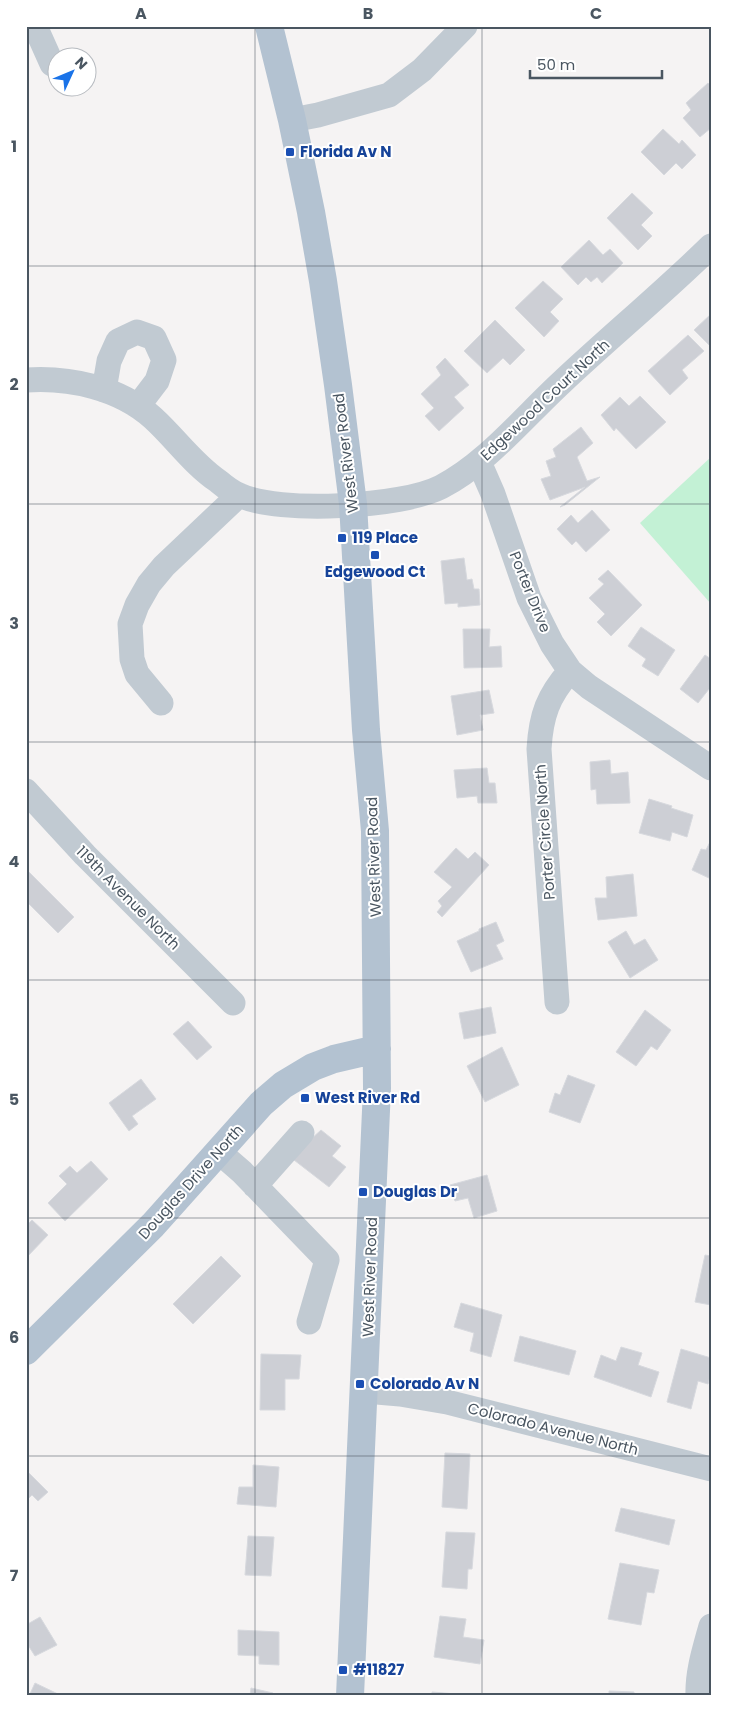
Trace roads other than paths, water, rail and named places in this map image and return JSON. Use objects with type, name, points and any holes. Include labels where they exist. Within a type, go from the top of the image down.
[{"type":"main road","name":"West River Road","points":[[269,26],[292,120],[323,281],[353,504],[366,730],[375,831],[377,1098],[350,1696]]},
{"type":"main road","name":"Douglas Drive North","points":[[26,1351],[153,1225],[261,1104],[283,1085],[313,1067],[334,1059],[377,1049]]},
{"type":"street","points":[[35,26],[48,55]]},
{"type":"street","points":[[292,120],[318,115],[389,95],[422,70],[465,26]]},
{"type":"street","name":"Edgewood Court North","points":[[239,495],[283,506],[396,501],[423,495],[463,475],[479,462],[562,381],[711,246]]},
{"type":"street","points":[[104,390],[109,361],[118,341],[137,332],[154,338],[164,360],[157,381],[138,406]]},
{"type":"street","points":[[26,380],[64,381],[85,384],[122,397],[138,406],[153,418],[199,467],[239,495],[164,566],[149,584],[137,605],[130,624],[132,659],[137,674],[161,703]]},
{"type":"street","name":"Porter Drive","points":[[479,462],[493,494],[529,598],[552,644],[570,671],[589,687],[711,768]]},
{"type":"street","name":"Porter Circle North","points":[[557,1002],[539,749],[540,726],[548,703],[570,671]]},
{"type":"street","name":"119th Avenue North","points":[[26,792],[84,855],[232,1003]]},
{"type":"street","points":[[255,1186],[302,1133]]},
{"type":"street","points":[[219,1152],[327,1260],[309,1322]]},
{"type":"street","name":"Colorado Avenue North","points":[[365,1391],[400,1394],[447,1402],[711,1469]]},
{"type":"street","points":[[698,1696],[701,1666],[711,1626]]},
{"type":"place","name":"Florida Av N","points":[[290,152]]},
{"type":"place","name":"119 Place","points":[[342,538]]},
{"type":"place","name":"Edgewood Ct","points":[[375,555]]},
{"type":"place","name":"West River Rd","points":[[305,1098]]},
{"type":"place","name":"Douglas Dr","points":[[363,1192]]},
{"type":"place","name":"Colorado Av N","points":[[360,1384]]},
{"type":"place","name":"#11827","points":[[343,1670]]}]
